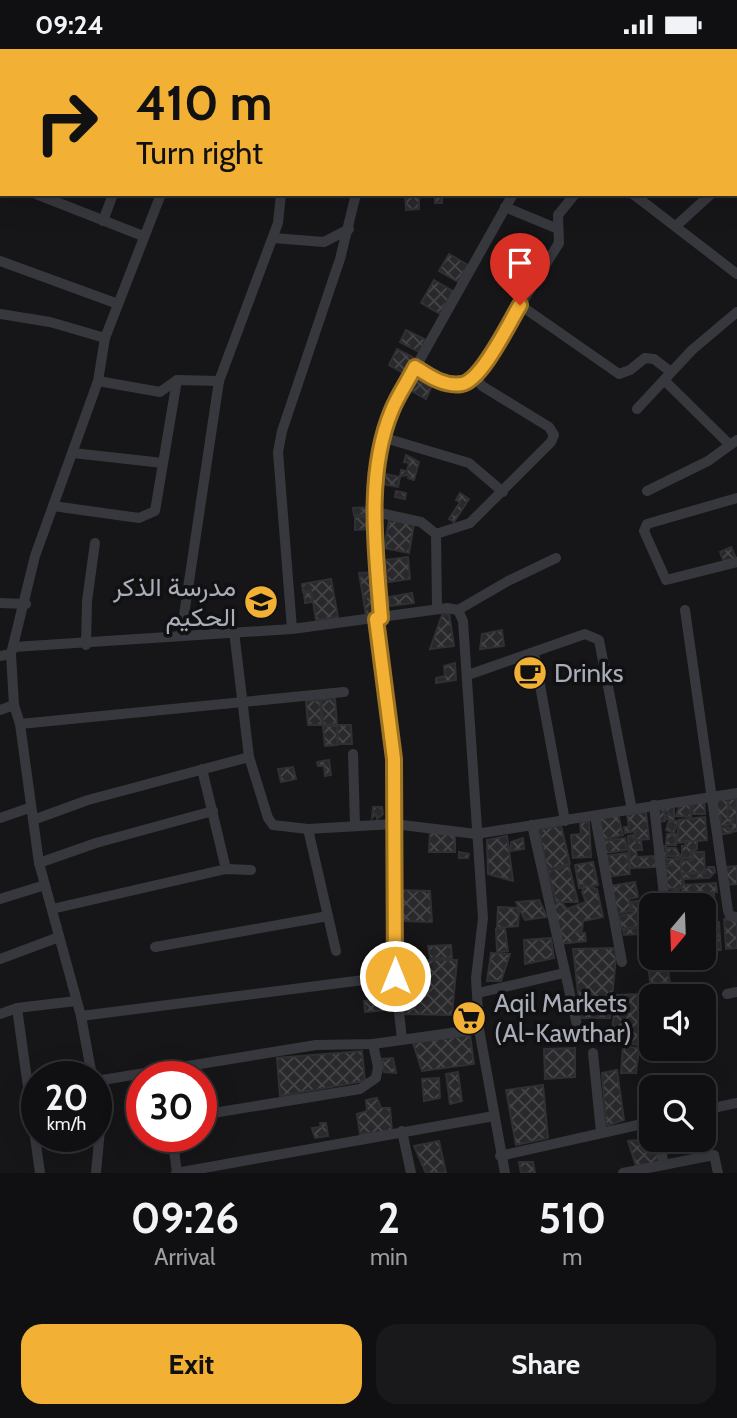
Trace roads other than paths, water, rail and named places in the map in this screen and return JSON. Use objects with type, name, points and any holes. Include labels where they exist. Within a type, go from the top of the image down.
[{"type":"street","points":[[103,221],[112,196]]},
{"type":"street","points":[[89,1061],[81,1016],[39,863],[29,808],[20,724],[14,705],[13,651],[35,557],[98,381],[105,338],[160,196]]},
{"type":"street","points":[[181,635],[219,381],[273,238],[278,223],[281,196]]},
{"type":"street","points":[[292,629],[278,453],[282,431],[349,229],[355,196]]},
{"type":"street","points":[[402,1039],[395,976],[394,759],[379,619],[376,512],[380,461],[391,411],[512,196]]},
{"type":"street","points":[[415,367],[436,381],[461,384],[476,377],[559,243],[558,215],[573,196]]},
{"type":"street","points":[[636,196],[734,267]]},
{"type":"street","points":[[676,226],[708,196]]},
{"type":"street","points":[[49,197],[144,236]]},
{"type":"street","points":[[505,207],[558,229]]},
{"type":"street","points":[[273,238],[324,241],[349,229]]},
{"type":"street","points":[[0,261],[118,304]]},
{"type":"street","points":[[520,305],[619,374],[645,358],[654,359],[734,443],[698,467],[647,491]]},
{"type":"street","points":[[637,409],[668,376],[737,312]]},
{"type":"street","points":[[0,314],[50,322],[105,338]]},
{"type":"street","points":[[436,534],[470,523],[551,442],[554,435],[550,427],[482,386],[476,377]]},
{"type":"street","points":[[98,381],[160,392],[177,380],[219,381]]},
{"type":"street","points":[[53,506],[139,518],[150,516],[155,511],[177,380]]},
{"type":"street","points":[[385,437],[468,463],[503,492]]},
{"type":"street","points":[[73,453],[163,463]]},
{"type":"street","points":[[737,498],[647,524],[644,531],[666,580],[737,562]]},
{"type":"street","points":[[376,512],[421,522],[436,534]]},
{"type":"street","points":[[436,534],[437,609]]},
{"type":"street","points":[[86,645],[87,601],[95,543]]},
{"type":"street","points":[[0,656],[13,651],[181,635],[292,629],[437,609],[458,610],[508,580],[556,558]]},
{"type":"street","points":[[0,603],[26,604]]},
{"type":"street","points":[[458,610],[463,621],[468,675],[483,918],[476,978],[479,1029],[505,1173]]},
{"type":"street","points":[[685,610],[728,911],[730,916],[737,917]]},
{"type":"street","points":[[234,631],[249,757],[268,818],[273,824],[308,829],[394,824],[476,834],[737,793]]},
{"type":"street","points":[[468,675],[585,634],[599,640],[632,810]]},
{"type":"street","points":[[534,653],[565,821]]},
{"type":"street","points":[[20,724],[344,692]]},
{"type":"street","points":[[0,711],[14,705]]},
{"type":"street","points":[[353,754],[355,825]]},
{"type":"street","points":[[33,820],[88,800],[249,757]]},
{"type":"street","points":[[202,769],[226,869]]},
{"type":"street","points":[[654,804],[664,893]]},
{"type":"street","points":[[0,818],[29,808]]},
{"type":"street","points":[[39,863],[96,843],[213,811]]},
{"type":"street","points":[[595,816],[622,962]]},
{"type":"street","points":[[532,825],[577,1025]]},
{"type":"street","points":[[308,829],[336,951]]},
{"type":"street","points":[[52,909],[226,869],[251,870]]},
{"type":"street","points":[[0,899],[45,885]]},
{"type":"street","points":[[155,947],[328,916]]},
{"type":"street","points":[[0,959],[59,937]]},
{"type":"street","points":[[478,993],[564,973]]},
{"type":"street","points":[[81,1016],[395,976]]},
{"type":"street","points":[[0,1014],[76,1001]]},
{"type":"street","points":[[17,1009],[40,1173]]},
{"type":"street","points":[[112,1078],[316,1045],[373,1044],[479,1029]]},
{"type":"street","points":[[217,1112],[360,1089],[376,1078],[378,1067],[373,1044]]},
{"type":"street","points":[[593,1053],[601,1132]]},
{"type":"street","points":[[716,1108],[737,1103]]},
{"type":"street","points":[[174,1152],[176,1173],[494,1116]]},
{"type":"street","points":[[500,1156],[639,1124]]},
{"type":"street","points":[[402,1131],[411,1173]]},
{"type":"street","points":[[96,1173],[98,1152]]},
{"type":"street","points":[[662,1152],[664,1165]]},
{"type":"street","points":[[623,1173],[714,1155],[718,1173]]},
{"type":"place","name":"مدرسة الذكر الحكيم","points":[[261,602]]},
{"type":"place","name":"Drinks","points":[[530,673]]},
{"type":"place","name":"Aqil Markets (Al-Kawthar)","points":[[469,1018]]}]
